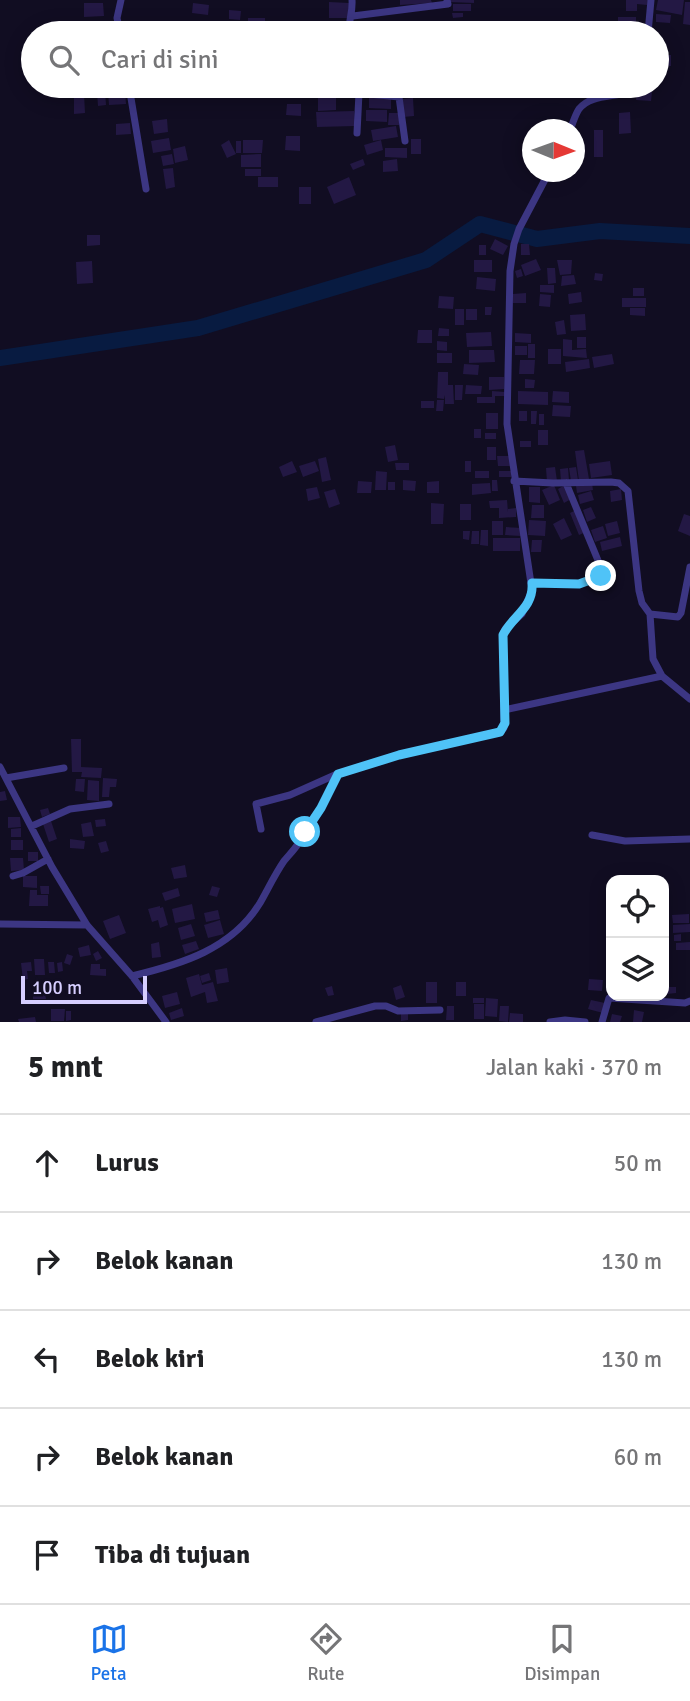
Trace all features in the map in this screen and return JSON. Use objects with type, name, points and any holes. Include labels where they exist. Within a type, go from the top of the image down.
[{"type":"street","points":[[118,21],[121,0]]},
{"type":"street","points":[[351,21],[352,0]]},
{"type":"street","points":[[353,16],[448,4],[447,0]]},
{"type":"street","points":[[649,21],[651,0]]},
{"type":"street","points":[[131,98],[146,189]]},
{"type":"street","points":[[357,133],[358,98]]},
{"type":"street","points":[[399,98],[405,141]]},
{"type":"street","points":[[575,119],[586,103],[606,98]]},
{"type":"street","points":[[261,829],[256,804],[290,795],[338,774],[399,755],[500,732],[505,723],[503,635],[505,629],[522,614],[528,603],[532,583],[506,424],[510,271],[519,229],[545,182]]},
{"type":"street","points":[[514,481],[611,482],[619,483],[628,491],[639,592],[642,603],[650,614],[651,651],[662,676],[690,699]]},
{"type":"street","points":[[532,583],[579,584],[601,576],[602,570],[566,483]]},
{"type":"street","points":[[650,614],[678,617],[690,567]]},
{"type":"street","points":[[505,710],[662,676]]},
{"type":"street","points":[[0,767],[48,859],[87,925],[132,976],[166,1022]]},
{"type":"street","points":[[6,778],[64,768]]},
{"type":"street","points":[[132,976],[169,967],[205,953],[235,931],[260,904],[285,859],[300,843],[321,808],[338,774]]},
{"type":"street","points":[[32,826],[70,809],[109,804]]},
{"type":"street","points":[[592,835],[625,841],[690,839]]},
{"type":"street","points":[[13,876],[48,859]]},
{"type":"street","points":[[0,924],[87,925]]},
{"type":"street","points":[[602,1022],[609,998],[685,1003],[690,1001]]},
{"type":"street","points":[[320,1022],[375,1006],[386,1006],[398,1011],[440,1010]]},
{"type":"street","points":[[550,1022],[585,1022]]},
{"type":"building","points":[[400,0],[431,0],[432,3],[400,5]]},
{"type":"building","points":[[474,0],[474,3],[450,2]]},
{"type":"building","points":[[626,0],[648,0],[647,5],[637,4],[637,11],[626,11]]},
{"type":"building","points":[[658,0],[684,0],[682,15],[656,10]]},
{"type":"building","points":[[329,2],[349,3],[348,18],[329,18]]},
{"type":"building","points":[[685,2],[690,2],[690,25],[683,24]]},
{"type":"building","points":[[84,3],[103,3],[104,16],[84,17]]},
{"type":"building","points":[[193,3],[209,5],[208,15],[192,13]]},
{"type":"building","points":[[453,4],[471,4],[471,11],[453,11]]},
{"type":"building","points":[[229,10],[241,11],[240,20],[229,19]]},
{"type":"building","points":[[452,13],[463,13],[463,17],[453,18]]},
{"type":"building","points":[[656,14],[671,15],[670,23],[656,21]]},
{"type":"building","points":[[618,17],[636,17],[636,21],[618,21]]},
{"type":"building","points":[[248,18],[265,18],[265,21],[248,21]]},
{"type":"building","points":[[74,98],[84,98],[85,113],[74,114]]},
{"type":"building","points":[[97,98],[106,98],[106,105],[98,106]]},
{"type":"building","points":[[108,98],[126,98],[126,104],[109,105]]},
{"type":"building","points":[[318,98],[336,98],[336,110],[318,111]]},
{"type":"building","points":[[369,98],[391,98],[391,109],[369,108]]},
{"type":"building","points":[[413,98],[414,116],[403,117],[403,99]]},
{"type":"building","points":[[636,98],[651,98],[651,101]]},
{"type":"building","points":[[287,104],[301,104],[301,116],[286,115]]},
{"type":"building","points":[[366,110],[387,110],[387,122],[366,121]]},
{"type":"building","points":[[354,111],[355,126],[317,127],[316,112]]},
{"type":"building","points":[[630,112],[631,133],[619,134],[619,113]]},
{"type":"building","points":[[389,113],[399,113],[399,125],[388,125]]},
{"type":"building","points":[[167,119],[168,132],[154,134],[152,121]]},
{"type":"building","points":[[130,123],[131,134],[116,135],[116,124]]},
{"type":"building","points":[[396,126],[398,137],[373,141],[371,130]]},
{"type":"building","points":[[594,130],[603,130],[603,157],[594,157]]},
{"type":"building","points":[[286,136],[300,136],[300,151],[285,150]]},
{"type":"building","points":[[169,138],[171,150],[153,153],[151,141]]},
{"type":"building","points":[[411,139],[421,139],[421,154],[411,154]]},
{"type":"building","points":[[229,140],[236,154],[227,158],[221,145]]},
{"type":"building","points":[[243,140],[263,140],[262,153],[243,153]]},
{"type":"building","points":[[381,140],[383,150],[367,155],[364,145]]},
{"type":"building","points":[[236,141],[241,141],[241,153],[236,153]]},
{"type":"building","points":[[185,146],[188,160],[175,163],[173,149]]},
{"type":"building","points":[[385,148],[407,148],[407,158],[385,157]]},
{"type":"building","points":[[172,154],[174,164],[163,166],[161,156]]},
{"type":"building","points":[[261,154],[261,167],[241,167],[241,155]]},
{"type":"building","points":[[363,159],[365,165],[353,170],[350,164]]},
{"type":"building","points":[[397,159],[398,171],[383,172],[383,161]]},
{"type":"building","points":[[173,168],[175,187],[166,189],[163,169]]},
{"type":"building","points":[[245,169],[261,169],[261,176],[245,176]]},
{"type":"building","points":[[258,177],[278,177],[278,187],[258,187]]},
{"type":"building","points":[[349,177],[356,195],[334,204],[327,187]]},
{"type":"building","points":[[299,187],[311,187],[311,204],[299,204]]},
{"type":"building","points":[[87,235],[100,235],[100,245],[87,246]]},
{"type":"building","points":[[495,239],[508,246],[503,255],[490,249]]},
{"type":"building","points":[[521,244],[529,244],[530,255],[521,255]]},
{"type":"building","points":[[479,245],[486,245],[486,255],[479,255]]},
{"type":"building","points":[[536,259],[541,270],[525,276],[521,265]]},
{"type":"building","points":[[474,260],[492,260],[492,272],[474,272]]},
{"type":"building","points":[[557,260],[572,260],[571,274],[560,275]]},
{"type":"building","points":[[92,261],[93,283],[77,284],[76,262]]},
{"type":"building","points":[[547,268],[555,268],[556,283],[548,284]]},
{"type":"building","points":[[521,269],[523,276],[517,278],[515,271]]},
{"type":"building","points":[[595,273],[603,274],[602,281],[594,280]]},
{"type":"building","points":[[574,275],[576,284],[561,286],[562,276]]},
{"type":"building","points":[[477,277],[496,279],[495,291],[476,289]]},
{"type":"building","points":[[540,285],[554,285],[554,293],[540,292]]},
{"type":"building","points":[[633,288],[644,288],[644,296],[633,296]]},
{"type":"building","points":[[581,292],[582,302],[569,304],[568,294]]},
{"type":"building","points":[[526,293],[526,303],[513,303],[513,294]]},
{"type":"building","points":[[540,294],[551,295],[550,307],[539,306]]},
{"type":"building","points":[[439,296],[454,297],[453,309],[438,308]]},
{"type":"building","points":[[622,298],[646,298],[646,307],[622,307]]},
{"type":"building","points":[[485,307],[492,307],[491,315],[485,315]]},
{"type":"building","points":[[630,308],[645,308],[645,316],[630,315]]},
{"type":"building","points":[[455,309],[464,309],[464,325],[455,325]]},
{"type":"building","points":[[466,309],[477,309],[477,320],[466,320]]},
{"type":"building","points":[[585,314],[586,330],[571,331],[570,315]]},
{"type":"building","points":[[564,320],[566,334],[557,335],[555,322]]},
{"type":"building","points":[[439,328],[449,329],[449,336],[438,336]]},
{"type":"building","points":[[418,330],[432,330],[432,343],[417,343]]},
{"type":"building","points":[[491,332],[492,346],[467,347],[466,333]]},
{"type":"building","points":[[515,333],[531,334],[531,343],[515,342]]},
{"type":"building","points":[[577,337],[586,337],[586,348],[577,348]]},
{"type":"building","points":[[563,339],[572,340],[572,350],[586,349],[587,358],[563,356]]},
{"type":"building","points":[[437,341],[447,342],[447,351],[437,350]]},
{"type":"building","points":[[528,344],[535,344],[535,358],[528,358]]},
{"type":"building","points":[[515,346],[527,346],[527,355],[515,355]]},
{"type":"building","points":[[548,349],[561,349],[561,364],[548,364]]},
{"type":"building","points":[[469,350],[494,350],[495,362],[469,363]]},
{"type":"building","points":[[437,353],[452,353],[452,363],[437,363]]},
{"type":"building","points":[[612,354],[614,364],[594,368],[592,357]]},
{"type":"building","points":[[589,359],[590,368],[566,372],[565,362]]},
{"type":"building","points":[[520,360],[535,360],[534,374],[519,374]]},
{"type":"building","points":[[464,364],[479,365],[478,375],[463,374]]},
{"type":"building","points":[[438,372],[448,372],[448,385],[453,385],[454,404],[445,404],[445,395],[444,399],[437,398]]},
{"type":"building","points":[[489,377],[504,377],[504,389],[489,390]]},
{"type":"building","points":[[525,379],[535,380],[534,388],[525,388]]},
{"type":"building","points":[[455,385],[463,385],[462,400],[455,400]]},
{"type":"building","points":[[466,385],[482,386],[481,394],[465,394]]},
{"type":"building","points":[[492,391],[505,392],[505,396],[495,396],[495,403],[477,403],[477,397],[492,397]]},
{"type":"building","points":[[518,391],[548,392],[548,405],[518,404]]},
{"type":"building","points":[[553,391],[569,392],[569,403],[552,402]]},
{"type":"building","points":[[437,400],[444,400],[443,411],[436,411]]},
{"type":"building","points":[[421,401],[434,401],[434,408],[421,408]]},
{"type":"building","points":[[553,405],[571,406],[570,417],[552,416]]},
{"type":"building","points":[[519,411],[527,411],[527,421],[519,421]]},
{"type":"building","points":[[531,411],[537,411],[536,424],[531,424]]},
{"type":"building","points":[[486,413],[498,413],[498,429],[486,429]]},
{"type":"building","points":[[539,414],[544,414],[544,425],[539,425]]},
{"type":"building","points":[[474,429],[481,429],[481,438],[474,438]]},
{"type":"building","points":[[538,430],[548,430],[548,445],[538,445]]},
{"type":"building","points":[[485,433],[496,433],[496,439],[485,439]]},
{"type":"building","points":[[520,441],[531,441],[531,447],[520,447]]},
{"type":"building","points":[[395,445],[398,460],[388,462],[385,447]]},
{"type":"building","points":[[487,447],[496,447],[496,460],[487,460]]},
{"type":"building","points":[[584,450],[589,479],[579,481],[575,451]]},
{"type":"building","points":[[497,456],[510,456],[510,466],[498,466]]},
{"type":"building","points":[[326,457],[331,480],[322,482],[318,459]]},
{"type":"building","points":[[292,461],[297,472],[283,477],[279,467]]},
{"type":"building","points":[[315,461],[319,471],[303,477],[299,466]]},
{"type":"building","points":[[465,461],[471,461],[471,472],[465,472]]},
{"type":"building","points":[[610,461],[612,475],[591,478],[589,464]]},
{"type":"building","points":[[395,463],[409,463],[409,470],[396,470]]},
{"type":"building","points":[[555,467],[557,481],[547,482],[546,468]]},
{"type":"building","points":[[576,467],[578,480],[571,481],[569,468]]},
{"type":"building","points":[[568,468],[569,480],[561,481],[560,469]]},
{"type":"building","points":[[376,471],[387,472],[386,490],[375,490]]},
{"type":"building","points":[[475,471],[489,471],[489,478],[475,478]]},
{"type":"building","points":[[499,471],[511,471],[511,477],[499,477]]},
{"type":"building","points":[[403,480],[416,481],[415,491],[403,490]]},
{"type":"building","points":[[492,480],[497,480],[498,491],[492,491]]},
{"type":"building","points":[[358,481],[372,482],[371,493],[357,493]]},
{"type":"building","points":[[439,481],[439,493],[427,493],[427,482]]},
{"type":"building","points":[[388,482],[395,482],[395,490],[388,490]]},
{"type":"building","points":[[490,483],[491,493],[472,495],[472,484]]},
{"type":"building","points":[[592,483],[593,490],[577,493],[576,486]]},
{"type":"building","points":[[554,485],[560,500],[549,505],[542,490]]},
{"type":"building","points":[[565,485],[571,499],[564,503],[558,489]]},
{"type":"building","points":[[317,487],[320,498],[308,501],[306,489]]},
{"type":"building","points":[[529,487],[540,487],[540,503],[529,502]]},
{"type":"building","points":[[335,489],[340,504],[329,508],[324,492]]},
{"type":"building","points":[[621,489],[622,500],[611,502],[610,491]]},
{"type":"building","points":[[591,491],[594,500],[580,504],[578,495]]},
{"type":"building","points":[[507,500],[508,512],[508,509],[516,508],[516,517],[499,518],[499,508],[490,508],[489,501]]},
{"type":"building","points":[[431,503],[444,504],[443,524],[431,524]]},
{"type":"building","points":[[460,504],[471,504],[471,520],[460,520]]},
{"type":"building","points":[[532,505],[544,505],[544,518],[531,518]]},
{"type":"building","points":[[591,507],[596,518],[587,522],[583,510]]},
{"type":"building","points":[[576,510],[586,532],[579,535],[570,513]]},
{"type":"building","points":[[684,514],[690,516],[690,536],[678,531]]},
{"type":"building","points":[[564,518],[572,535],[561,540],[553,524]]},
{"type":"building","points":[[529,520],[546,521],[545,536],[528,535]]},
{"type":"building","points":[[492,521],[503,521],[503,535],[492,535]]},
{"type":"building","points":[[617,521],[620,533],[608,536],[605,524]]},
{"type":"building","points":[[603,526],[607,538],[595,542],[591,530]]},
{"type":"building","points":[[506,527],[522,528],[521,536],[505,535]]},
{"type":"building","points":[[481,530],[488,530],[488,546],[480,545]]},
{"type":"building","points":[[463,531],[470,531],[469,540],[463,539]]},
{"type":"building","points":[[472,531],[479,531],[479,544],[471,544]]},
{"type":"building","points":[[620,537],[622,546],[602,551],[600,542]]},
{"type":"building","points":[[493,538],[520,538],[520,551],[493,551]]},
{"type":"building","points":[[532,540],[542,540],[541,552],[531,552]]},
{"type":"building","points":[[71,739],[81,739],[81,767],[102,768],[101,778],[81,777],[82,772],[72,772]]},
{"type":"building","points":[[103,778],[117,779],[116,787],[110,787],[109,797],[102,797]]},
{"type":"building","points":[[76,779],[85,779],[84,792],[75,791]]},
{"type":"building","points":[[88,780],[99,781],[99,801],[87,800]]},
{"type":"building","points":[[5,791],[7,800],[0,801],[0,792]]},
{"type":"building","points":[[48,808],[50,814],[42,817],[40,810]]},
{"type":"building","points":[[8,817],[20,817],[21,827],[8,828]]},
{"type":"building","points":[[105,819],[106,826],[96,827],[95,820]]},
{"type":"building","points":[[51,821],[57,839],[49,842],[43,824]]},
{"type":"building","points":[[91,822],[94,836],[83,837],[81,824]]},
{"type":"building","points":[[21,828],[21,837],[11,837],[11,829]]},
{"type":"building","points":[[70,839],[85,841],[84,849],[70,848]]},
{"type":"building","points":[[11,840],[23,840],[23,850],[11,850]]},
{"type":"building","points":[[106,841],[109,851],[101,853],[98,843]]},
{"type":"building","points":[[28,852],[38,852],[38,861],[28,861]]},
{"type":"building","points":[[10,858],[23,858],[24,870],[11,871]]},
{"type":"building","points":[[185,865],[187,877],[174,879],[171,868]]},
{"type":"building","points":[[23,876],[37,876],[37,888],[23,887]]},
{"type":"building","points":[[40,886],[49,886],[49,894],[41,894]]},
{"type":"building","points":[[212,886],[220,888],[217,897],[209,895]]},
{"type":"building","points":[[178,888],[180,896],[165,901],[162,893]]},
{"type":"building","points":[[30,890],[37,890],[37,895],[48,895],[48,906],[29,906]]},
{"type":"building","points":[[192,904],[195,919],[175,923],[172,909]]},
{"type":"building","points":[[163,907],[168,925],[160,928],[158,920],[152,922],[148,909]]},
{"type":"building","points":[[218,910],[220,919],[206,922],[204,913]]},
{"type":"building","points":[[689,914],[689,923],[673,923],[672,915]]},
{"type":"building","points":[[119,915],[126,933],[110,939],[103,921]]},
{"type":"building","points":[[220,920],[224,934],[208,938],[204,925]]},
{"type":"building","points":[[191,924],[195,936],[181,940],[178,928]]},
{"type":"building","points":[[690,924],[690,932],[673,933],[673,925]]},
{"type":"building","points":[[681,934],[681,941],[674,941],[674,935]]},
{"type":"building","points":[[196,941],[199,949],[185,954],[182,945]]},
{"type":"building","points":[[159,942],[161,957],[152,958],[151,944]]},
{"type":"building","points":[[690,942],[690,950],[676,950],[676,943]]},
{"type":"building","points":[[89,945],[91,955],[80,957],[78,948]]},
{"type":"building","points":[[98,951],[102,958],[96,961],[93,954]]},
{"type":"building","points":[[67,954],[73,956],[70,965],[64,963]]},
{"type":"building","points":[[34,959],[44,959],[45,975],[35,975]]},
{"type":"building","points":[[31,962],[32,971],[27,971],[28,979],[23,980],[21,963]]},
{"type":"building","points":[[48,962],[54,962],[55,973],[49,973]]},
{"type":"building","points":[[62,962],[63,971],[58,972],[57,963]]},
{"type":"building","points":[[91,964],[100,964],[100,969],[106,969],[106,976],[90,975]]},
{"type":"building","points":[[227,968],[229,982],[217,984],[215,970]]},
{"type":"building","points":[[209,973],[211,980],[202,983],[200,976]]},
{"type":"building","points":[[199,974],[202,985],[213,982],[218,1001],[207,1003],[205,992],[191,997],[186,978]]},
{"type":"building","points":[[589,979],[603,980],[602,991],[588,990]]},
{"type":"building","points":[[426,982],[437,982],[437,1003],[426,1003]]},
{"type":"building","points":[[456,982],[466,982],[466,996],[456,996]]},
{"type":"building","points":[[401,985],[405,997],[396,1000],[393,988]]},
{"type":"building","points":[[332,986],[334,995],[328,996],[325,988]]},
{"type":"building","points":[[669,987],[676,987],[676,993],[669,994]]},
{"type":"building","points":[[33,990],[38,990],[38,993],[45,992],[46,999],[33,999]]},
{"type":"building","points":[[177,992],[180,1004],[165,1008],[162,996]]},
{"type":"building","points":[[473,998],[484,998],[484,1003],[473,1003]]},
{"type":"building","points":[[486,998],[498,999],[497,1017],[485,1016]]},
{"type":"building","points":[[591,1000],[605,1003],[603,1013],[588,1009]]},
{"type":"building","points":[[474,1004],[484,1004],[484,1019],[474,1019]]},
{"type":"building","points":[[447,1006],[454,1006],[454,1020],[446,1020]]},
{"type":"building","points":[[500,1006],[509,1006],[508,1022],[499,1021]]},
{"type":"building","points":[[182,1008],[184,1016],[171,1020],[169,1013]]},
{"type":"building","points":[[51,1009],[65,1009],[64,1021],[51,1021]]},
{"type":"building","points":[[634,1010],[644,1012],[642,1022],[633,1022]]},
{"type":"building","points":[[66,1011],[71,1011],[71,1020],[66,1021]]},
{"type":"building","points":[[401,1013],[408,1013],[408,1020],[401,1021]]},
{"type":"building","points":[[510,1013],[523,1014],[523,1022],[509,1022]]},
{"type":"building","points":[[612,1014],[622,1016],[620,1022],[610,1022]]},
{"type":"building","points":[[35,1017],[36,1022],[19,1022],[18,1019]]},
{"type":"waterway","points":[[0,358],[198,328],[426,260],[480,224],[537,239],[600,231],[690,236]]},
{"type":"route","points":[[305,832],[338,774],[399,755],[500,732],[505,723],[503,635],[505,629],[522,614],[528,603],[532,583],[579,584],[601,576]]}]
